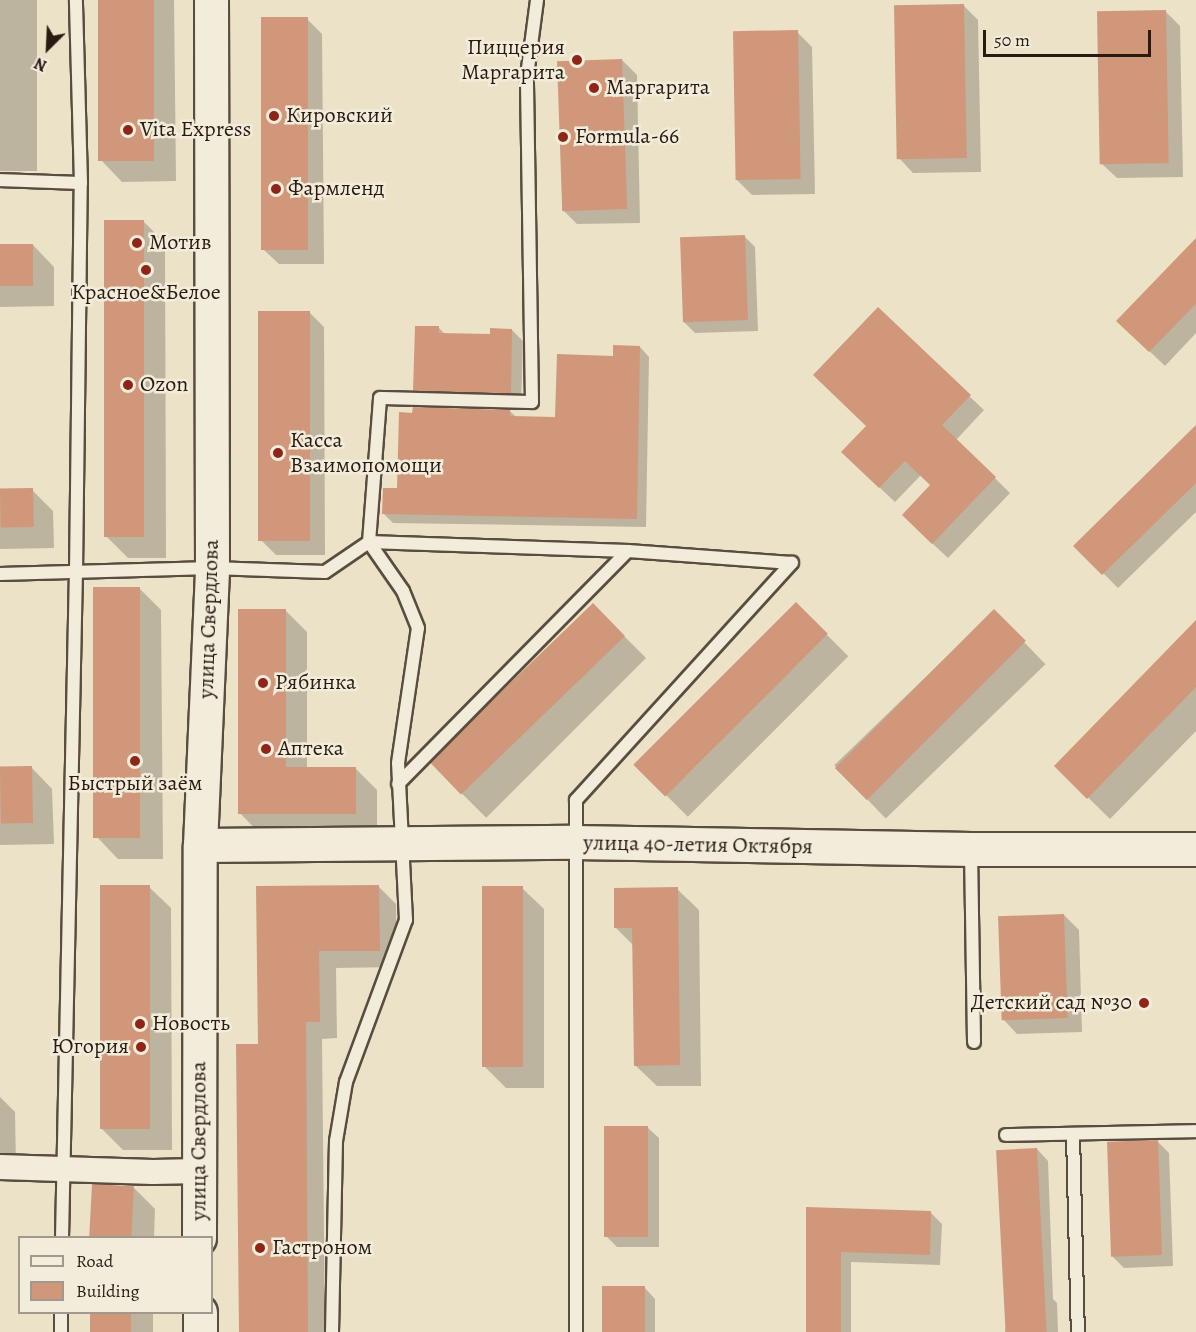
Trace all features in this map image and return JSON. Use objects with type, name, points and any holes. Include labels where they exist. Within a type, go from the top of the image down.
[{"type":"street","name":"улица Свердлова","points":[[199,1236],[200,845],[212,568],[211,0]]},
{"type":"street","name":"улица 40-летия Октября","points":[[200,845],[574,842],[971,849],[1196,849]]},
{"type":"street","points":[[0,1167],[153,1172],[199,1170]]},
{"type":"street","points":[[200,1314],[200,1332]]},
{"type":"lane","points":[[62,1236],[76,572],[81,183],[76,0]]},
{"type":"lane","points":[[332,1332],[336,1141],[346,1082],[406,920],[398,763],[418,628],[403,591],[369,542],[380,398],[532,402],[527,76],[537,0]]},
{"type":"lane","points":[[0,180],[81,183]]},
{"type":"lane","points":[[0,574],[212,568],[325,572],[369,542],[628,551],[792,563],[576,800],[574,842],[576,1332]]},
{"type":"lane","points":[[398,784],[628,551]]},
{"type":"lane","points":[[971,849],[974,1042]]},
{"type":"lane","points":[[1006,1135],[1196,1131]]},
{"type":"lane","points":[[1073,1134],[1078,1332]]},
{"type":"lane","points":[[61,1314],[61,1332]]},
{"type":"building","points":[[98,0],[154,0],[154,161],[98,161]]},
{"type":"building","points":[[964,4],[967,158],[897,159],[894,5]]},
{"type":"building","points":[[1166,10],[1169,163],[1100,164],[1097,11]]},
{"type":"building","points":[[261,17],[308,17],[308,250],[261,250]]},
{"type":"building","points":[[798,30],[801,179],[736,180],[733,31]]},
{"type":"building","points":[[622,59],[627,209],[562,211],[557,61]]},
{"type":"building","points":[[104,220],[144,220],[144,537],[104,537]]},
{"type":"building","points":[[745,235],[748,320],[683,322],[680,237]]},
{"type":"building","points":[[1196,238],[1196,304],[1149,352],[1116,321]]},
{"type":"building","points":[[0,244],[33,244],[33,286],[0,286]]},
{"type":"building","points":[[878,307],[971,395],[942,425],[996,477],[932,544],[902,515],[930,485],[905,461],[879,488],[841,452],[866,426],[813,375]]},
{"type":"building","points":[[258,311],[310,311],[310,541],[258,541]]},
{"type":"building","points":[[415,326],[439,326],[439,333],[490,334],[490,328],[512,329],[511,393],[413,391]]},
{"type":"building","points":[[613,345],[640,346],[637,519],[382,514],[383,488],[397,488],[399,412],[412,413],[413,407],[510,410],[510,416],[555,417],[557,354],[613,356]]},
{"type":"building","points":[[1196,425],[1196,483],[1102,575],[1073,546]]},
{"type":"building","points":[[33,488],[34,527],[1,528],[0,489]]},
{"type":"building","points":[[93,587],[140,587],[140,838],[93,838]]},
{"type":"building","points":[[796,602],[828,634],[665,796],[633,765]]},
{"type":"building","points":[[593,603],[625,636],[461,794],[429,761]]},
{"type":"building","points":[[238,609],[286,609],[286,767],[356,767],[356,814],[238,814]]},
{"type":"building","points":[[994,609],[1026,641],[867,800],[835,768]]},
{"type":"building","points":[[1196,620],[1196,687],[1087,799],[1054,766]]},
{"type":"building","points":[[32,766],[33,823],[1,824],[0,767]]},
{"type":"building","points":[[100,885],[150,885],[150,1129],[100,1129]]},
{"type":"building","points":[[379,885],[380,951],[319,951],[320,1022],[306,1022],[308,1332],[239,1332],[236,1044],[258,1044],[256,886]]},
{"type":"building","points":[[482,886],[523,886],[523,1067],[482,1067]]},
{"type":"building","points":[[678,887],[680,1065],[634,1066],[632,928],[614,928],[614,888]]},
{"type":"building","points":[[1064,914],[1068,1018],[1002,1020],[998,916]]},
{"type":"building","points":[[604,1126],[648,1126],[648,1237],[604,1237]]},
{"type":"building","points":[[1158,1140],[1162,1255],[1111,1257],[1107,1142]]},
{"type":"building","points":[[1037,1148],[1047,1332],[1006,1332],[996,1150]]},
{"type":"building","points":[[92,1184],[134,1186],[131,1236],[89,1236]]},
{"type":"building","points":[[806,1207],[931,1211],[930,1255],[841,1252],[841,1332],[806,1332]]},
{"type":"building","points":[[602,1286],[645,1286],[645,1332],[602,1332]]},
{"type":"building","points":[[90,1314],[131,1314],[131,1332],[90,1332]]},
{"type":"place","name":"Пиццерия Маргарита","points":[[577,60]]},
{"type":"place","name":"Маргарита","points":[[594,88]]},
{"type":"place","name":"Кировский","points":[[274,116]]},
{"type":"place","name":"Vita Express","points":[[128,130]]},
{"type":"place","name":"Formula-66","points":[[563,137]]},
{"type":"place","name":"Фармленд","points":[[276,189]]},
{"type":"place","name":"Мотив","points":[[137,243]]},
{"type":"place","name":"Красное&Белое","points":[[146,270]]},
{"type":"place","name":"Ozon","points":[[128,385]]},
{"type":"place","name":"Касса Взаимопомощи","points":[[278,453]]},
{"type":"place","name":"Рябинка","points":[[263,683]]},
{"type":"place","name":"Аптека","points":[[266,749]]},
{"type":"place","name":"Быстрый заём","points":[[135,761]]},
{"type":"place","name":"Детский сад №30","points":[[1144,1003]]},
{"type":"place","name":"Новость","points":[[140,1024]]},
{"type":"place","name":"Югория","points":[[141,1047]]},
{"type":"place","name":"Гастроном","points":[[260,1248]]}]
